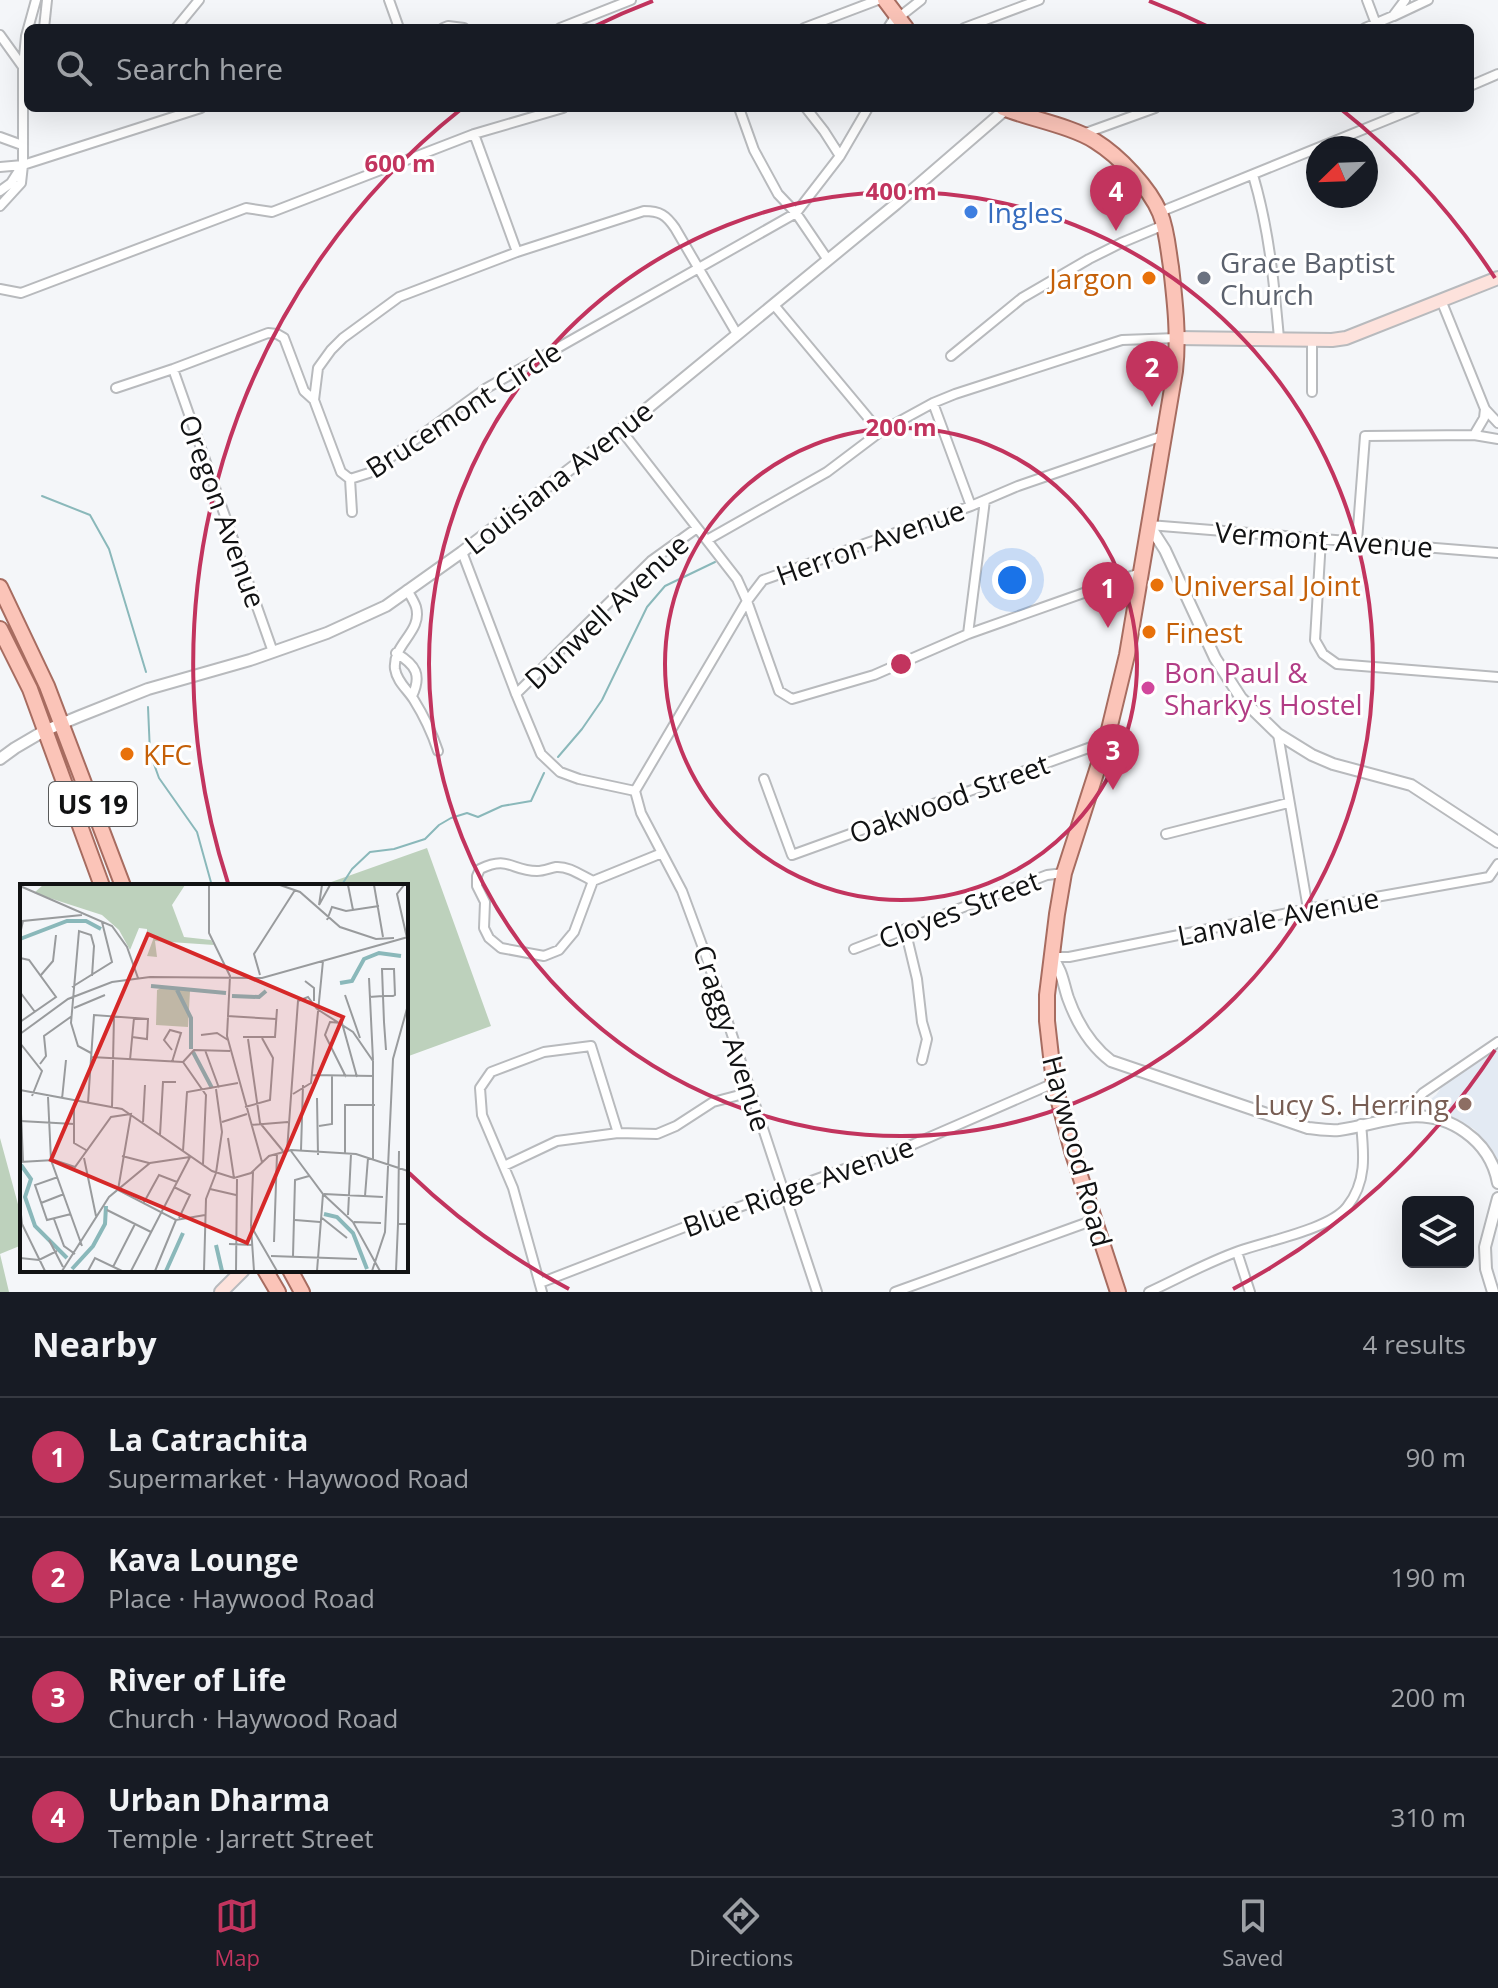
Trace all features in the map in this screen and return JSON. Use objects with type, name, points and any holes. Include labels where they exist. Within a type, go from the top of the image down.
[{"type":"main road","points":[[885,0],[897,22]]},
{"type":"main road","name":"Haywood Road","points":[[1014,112],[1096,142],[1139,180],[1151,195],[1162,218],[1173,283],[1177,338],[1175,371],[1127,655],[1106,742],[1064,873],[1047,995],[1054,1083],[1072,1151],[1118,1292]]},
{"type":"main road","points":[[1177,338],[1346,338],[1498,278]]},
{"type":"main road","name":"US 19","points":[[0,587],[62,723],[122,884]]},
{"type":"main road","name":"US 19","points":[[0,629],[30,689],[101,884]]},
{"type":"main road","points":[[221,1292],[241,1272]]},
{"type":"main road","points":[[266,1272],[278,1292]]},
{"type":"main road","points":[[291,1272],[302,1292]]},
{"type":"street","points":[[29,24],[36,0]]},
{"type":"street","points":[[44,24],[47,0]]},
{"type":"street","points":[[179,24],[199,0]]},
{"type":"street","points":[[389,0],[398,24]]},
{"type":"street","points":[[570,24],[631,0]]},
{"type":"street","points":[[815,24],[878,0]]},
{"type":"street","points":[[897,22],[921,0]]},
{"type":"street","points":[[975,24],[1039,0]]},
{"type":"street","points":[[1367,0],[1376,24],[1428,0]]},
{"type":"street","points":[[1393,16],[1405,0]]},
{"type":"street","points":[[0,35],[23,67]]},
{"type":"street","points":[[0,206],[20,186],[24,57]]},
{"type":"street","points":[[1474,84],[1498,74]]},
{"type":"street","points":[[0,167],[23,165],[189,112]]},
{"type":"street","points":[[0,289],[21,293],[246,208],[272,212],[474,134],[549,112]]},
{"type":"street","points":[[740,112],[754,150],[778,194],[796,213],[828,260]]},
{"type":"street","points":[[809,112],[840,156]]},
{"type":"street","points":[[796,213],[840,156],[866,112]]},
{"type":"street","name":"Louisiana Avenue","points":[[0,759],[62,723],[148,689],[273,652],[346,625],[386,606],[621,430],[896,204],[1002,112]]},
{"type":"street","points":[[1082,135],[1144,112]]},
{"type":"street","points":[[951,356],[1022,298],[1162,218],[1253,175],[1406,112]]},
{"type":"street","points":[[474,134],[517,252]]},
{"type":"street","points":[[0,137],[22,145]]},
{"type":"street","points":[[0,191],[11,183],[23,165]]},
{"type":"street","points":[[1253,175],[1263,207],[1272,262],[1279,338]]},
{"type":"street","points":[[314,400],[318,368],[331,350],[399,297],[517,252],[644,211],[657,211],[667,216],[737,334]]},
{"type":"street","name":"Brucemont Circle","points":[[173,369],[268,333],[284,338],[304,391],[314,400],[341,472],[350,479],[359,478],[485,389],[796,213]]},
{"type":"street","points":[[1441,300],[1485,409],[1498,423]]},
{"type":"street","points":[[774,305],[880,432]]},
{"type":"street","name":"Dunwell Avenue","points":[[707,540],[827,472],[880,432],[933,403],[1122,340],[1177,338]]},
{"type":"street","points":[[1312,340],[1312,392]]},
{"type":"street","points":[[116,388],[173,369]]},
{"type":"street","name":"Oregon Avenue","points":[[173,369],[273,652]]},
{"type":"street","points":[[933,403],[971,506]]},
{"type":"street","points":[[1474,435],[1484,418],[1485,409]]},
{"type":"street","points":[[621,430],[737,579],[779,691],[792,699],[874,675],[968,634],[1140,573]]},
{"type":"street","points":[[1357,541],[1365,436],[1474,435],[1498,439]]},
{"type":"street","name":"Herron Avenue","points":[[635,791],[747,601],[763,580],[1164,436]]},
{"type":"street","points":[[350,479],[352,512]]},
{"type":"street","points":[[968,634],[985,500]]},
{"type":"street","points":[[1149,525],[1165,550],[1215,658],[1241,698],[1278,734],[1333,764],[1411,785],[1498,842]]},
{"type":"street","name":"Vermont Avenue","points":[[1149,525],[1498,553]]},
{"type":"street","name":"Dunwell Avenue","points":[[516,694],[651,561],[697,528]]},
{"type":"street","points":[[1321,539],[1315,640],[1323,654],[1337,664],[1498,677]]},
{"type":"street","points":[[462,552],[541,754],[560,772],[635,791]]},
{"type":"street","points":[[407,590],[416,606],[417,622],[396,653],[395,669],[425,720],[438,751]]},
{"type":"street","points":[[396,653],[408,660],[418,678],[412,696]]},
{"type":"street","points":[[1278,734],[1308,909]]},
{"type":"street","name":"Oakwood Street","points":[[764,779],[792,855],[1106,742]]},
{"type":"street","name":"Craggy Avenue","points":[[635,791],[641,813],[682,891],[817,1292]]},
{"type":"street","points":[[1166,834],[1288,803]]},
{"type":"street","points":[[593,881],[559,866],[537,871],[496,862],[480,869],[477,876],[477,886],[485,902],[484,928],[489,938],[501,948],[544,956],[559,950],[574,932],[593,881],[662,853]]},
{"type":"street","name":"Lanvale Avenue","points":[[1051,957],[1069,957],[1308,909],[1489,877],[1498,864]]},
{"type":"street","name":"Cloyes Street","points":[[854,949],[1047,875],[1064,873]]},
{"type":"street","points":[[905,929],[927,1039],[922,1060]]},
{"type":"street","points":[[1051,957],[1060,967],[1069,1000],[1086,1037],[1111,1061],[1308,1128],[1338,1130],[1407,1117],[1437,1118],[1469,1134],[1489,1156],[1498,1183]]},
{"type":"street","points":[[1407,1117],[1423,1093],[1498,1042]]},
{"type":"street","points":[[541,1287],[513,1188],[482,1115],[480,1088],[491,1072],[544,1052],[591,1046],[618,1133]]},
{"type":"street","name":"Blue Ridge Avenue","points":[[541,1287],[783,1191],[914,1144],[1054,1083]]},
{"type":"street","points":[[504,1166],[557,1141],[618,1133],[657,1134],[676,1126],[713,1102],[751,1092]]},
{"type":"street","points":[[1149,1292],[1237,1252],[1324,1223],[1345,1210],[1360,1188],[1364,1159],[1361,1124]]},
{"type":"street","points":[[1496,1292],[1486,1269],[1485,1247],[1498,1198]]},
{"type":"street","points":[[895,1292],[1094,1220]]},
{"type":"street","points":[[1237,1252],[1250,1292]]},
{"type":"shaded area","name":"Lucy S. Herring","points":[[1498,1050],[1498,1163],[1492,1149],[1474,1129],[1436,1108],[1430,1100],[1443,1085]]},
{"type":"green space","points":[[427,848],[491,1026],[408,1056],[408,884],[326,884]]},
{"type":"green space","points":[[0,1138],[20,1212],[20,1246],[0,1254]]},
{"type":"green space","points":[[0,1254],[9,1292],[0,1292]]},
{"type":"waterway","points":[[42,496],[90,515],[109,549],[146,672]]},
{"type":"waterway","points":[[558,757],[602,700],[647,607],[665,586],[715,562]]},
{"type":"waterway","points":[[148,707],[150,753],[159,778],[197,832],[211,884]]},
{"type":"waterway","points":[[342,884],[352,869],[370,852],[394,849],[425,839],[451,818],[467,813],[478,817],[502,806],[531,801],[544,773]]},
{"type":"place","name":"Ingles","points":[[971,212]]},
{"type":"place","name":"Urban Dharma","points":[[1116,231]]},
{"type":"place","name":"Jargon","points":[[1149,278]]},
{"type":"place","name":"Grace Baptist Church","points":[[1204,278]]},
{"type":"place","name":"Kava Lounge","points":[[1152,407]]},
{"type":"place","name":"Universal Joint","points":[[1157,585]]},
{"type":"place","name":"La Catrachita","points":[[1108,628]]},
{"type":"place","name":"Finest","points":[[1149,632]]},
{"type":"place","name":"Bon Paul & Sharky's Hostel","points":[[1148,688]]},
{"type":"place","name":"KFC","points":[[127,754]]},
{"type":"place","name":"River of Life","points":[[1113,790]]},
{"type":"place","name":"Lucy S. Herring","points":[[1465,1104]]}]
